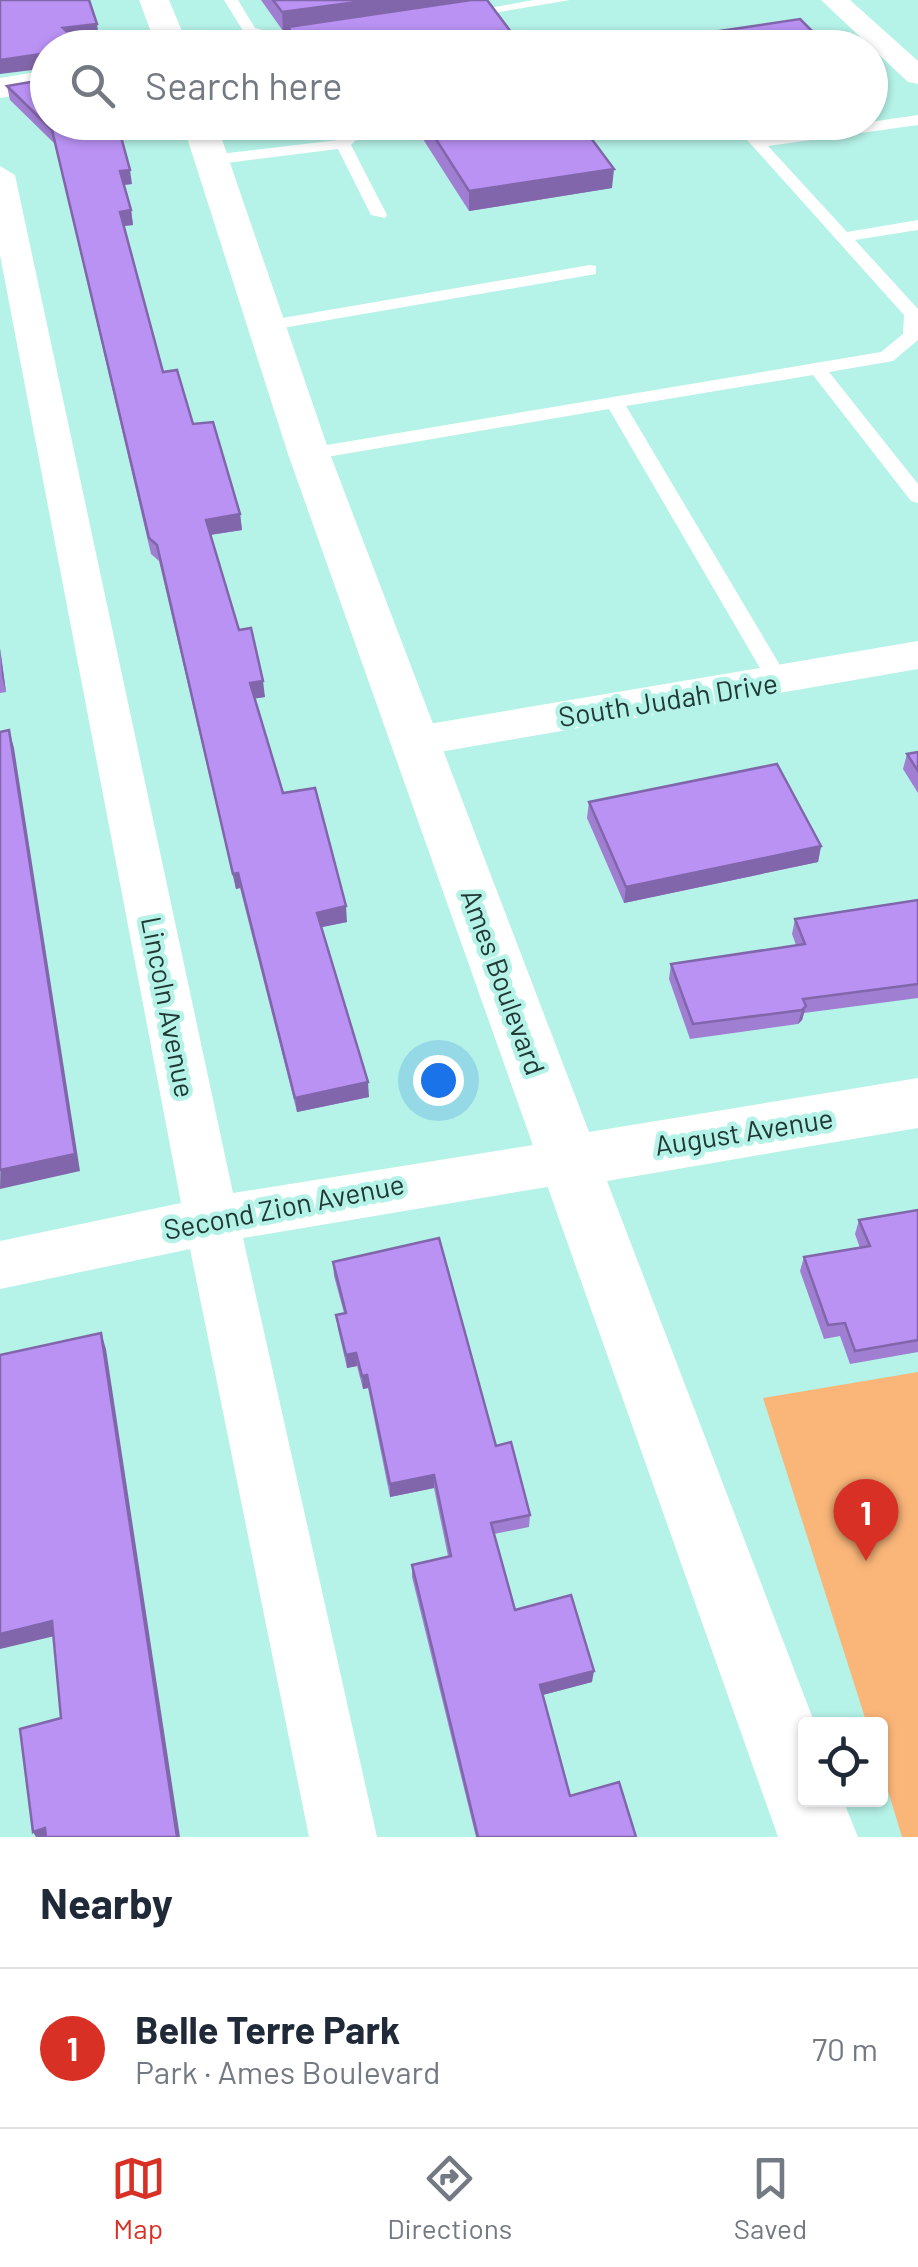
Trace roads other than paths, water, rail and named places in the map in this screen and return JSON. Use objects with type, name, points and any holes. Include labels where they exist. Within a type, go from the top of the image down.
[{"type":"street","points":[[154,0],[166,30]]},
{"type":"street","points":[[834,0],[867,30]]},
{"type":"street","points":[[888,49],[918,76]]},
{"type":"street","points":[[0,88],[30,83]]},
{"type":"street","name":"Ames Boulevard","points":[[205,141],[309,454],[818,1837]]},
{"type":"street","name":"Lincoln Avenue","points":[[0,175],[211,1218],[343,1837]]},
{"type":"street","name":"South Judah Drive","points":[[417,742],[918,655]]},
{"type":"street","name":"August Avenue","points":[[571,1161],[918,1103]]},
{"type":"street","name":"Second Zion Avenue","points":[[0,1266],[211,1218],[403,1184],[571,1161]]},
{"type":"lane","points":[[232,0],[249,30]]},
{"type":"lane","points":[[451,16],[563,0]]},
{"type":"lane","points":[[888,124],[918,120]]},
{"type":"lane","points":[[205,141],[343,144],[347,140]]},
{"type":"lane","points":[[309,454],[818,372],[886,356],[912,336],[913,314],[754,140]]},
{"type":"lane","points":[[757,143],[778,140]]},
{"type":"lane","points":[[343,144],[379,215]]},
{"type":"lane","points":[[844,237],[918,225]]},
{"type":"lane","points":[[265,326],[590,270]]},
{"type":"lane","points":[[818,372],[918,496]]},
{"type":"lane","points":[[616,405],[779,682]]},
{"type":"place","name":"Belle Terre Park","points":[[866,1561]]}]
